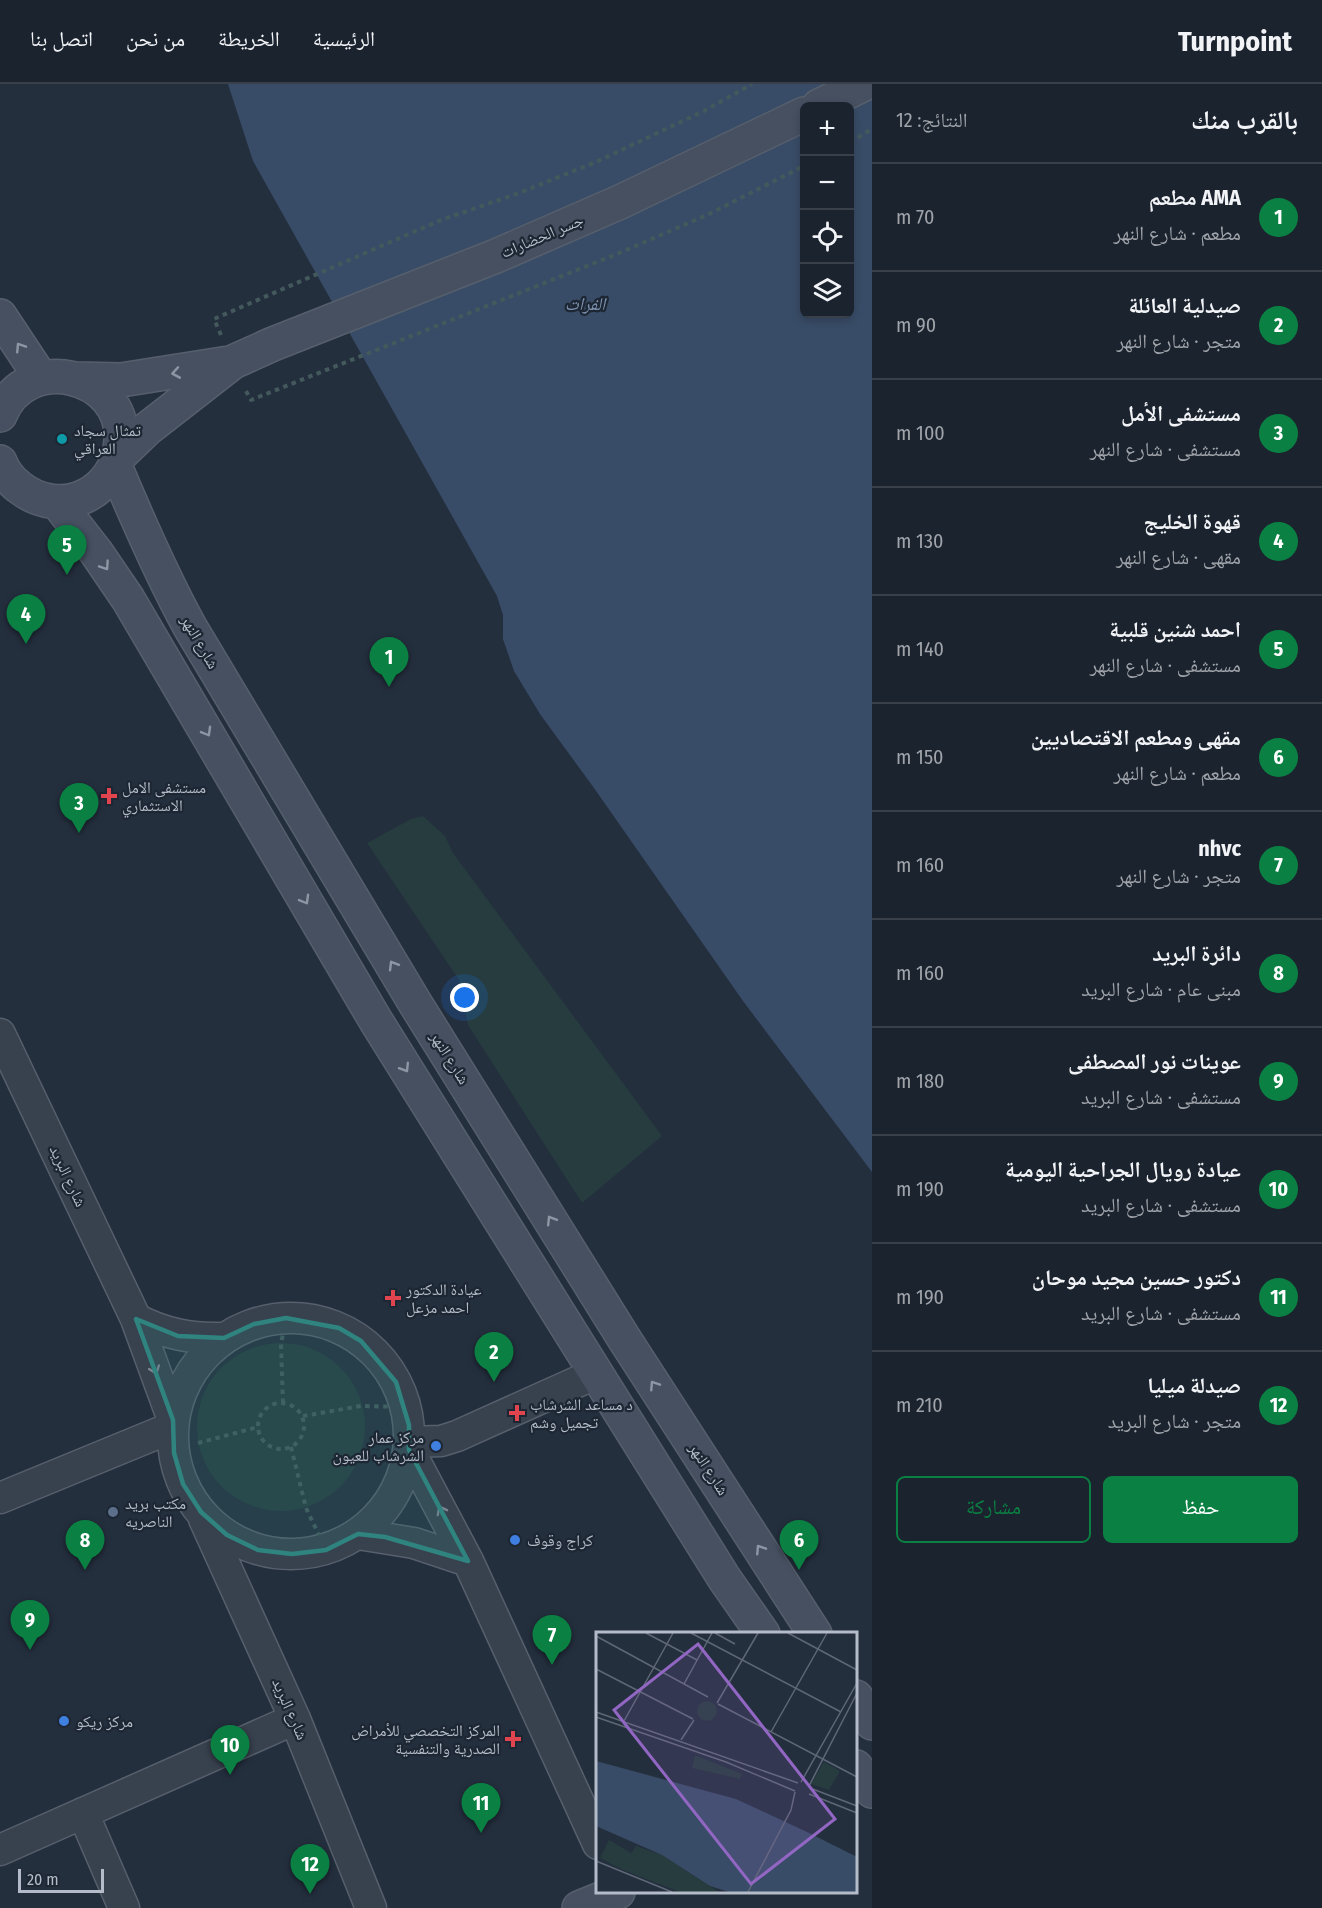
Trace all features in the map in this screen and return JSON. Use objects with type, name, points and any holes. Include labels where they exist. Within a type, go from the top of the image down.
[{"type":"main road","points":[[827,102],[864,84]]},
{"type":"main road","name":"جسر الحضارات","points":[[233,362],[496,256],[600,211],[800,116]]},
{"type":"main road","points":[[0,316],[41,378]]},
{"type":"main road","points":[[0,413],[11,397],[24,386],[41,378],[58,376],[76,379],[121,380],[233,362]]},
{"type":"main road","points":[[28,498],[75,500],[92,493],[105,481],[117,461],[147,429],[233,362]]},
{"type":"main road","points":[[76,379],[94,387],[108,401],[118,418],[122,437],[117,461]]},
{"type":"main road","name":"شارع النهر","points":[[117,461],[141,529],[190,627],[415,1003],[625,1340],[814,1632]]},
{"type":"main road","points":[[0,462],[13,482],[28,498],[96,552],[128,599],[376,1021],[724,1578],[762,1632]]},
{"type":"main road","points":[[376,1021],[415,1003]]},
{"type":"main road","points":[[857,1700],[872,1723]]},
{"type":"main road","points":[[579,1908],[616,1893]]},
{"type":"street","name":"شارع البريد","points":[[0,1034],[136,1319],[173,1433],[183,1484],[201,1512],[295,1719],[370,1908]]},
{"type":"street","points":[[0,1498],[173,1433],[182,1389],[200,1361],[224,1338],[254,1324],[286,1318],[321,1322],[339,1328],[361,1341],[381,1360],[396,1382],[406,1407],[409,1446],[403,1475],[392,1498],[377,1518],[358,1534],[326,1550],[292,1554],[258,1550],[227,1535],[201,1512]]},
{"type":"street","points":[[136,1319],[178,1336],[201,1339],[224,1338]]},
{"type":"street","points":[[409,1446],[457,1436],[597,1373]]},
{"type":"street","points":[[409,1446],[468,1561],[596,1842]]},
{"type":"street","points":[[358,1534],[414,1543],[468,1561]]},
{"type":"street","points":[[0,1850],[295,1719]]},
{"type":"street","points":[[82,1813],[124,1908]]},
{"type":"street","points":[[619,1893],[626,1908]]},
{"type":"path","points":[[214,319],[441,220],[519,193],[596,162],[686,120],[752,84]]},
{"type":"path","points":[[854,139],[872,129]]},
{"type":"path","points":[[250,399],[617,254],[707,215],[800,168]]},
{"type":"path","points":[[284,1402],[281,1344],[286,1318]]},
{"type":"path","points":[[284,1402],[298,1409],[303,1416],[305,1423],[302,1438],[291,1447],[269,1446],[260,1435],[259,1419],[269,1406],[284,1402]]},
{"type":"path","points":[[303,1416],[361,1406],[406,1407]]},
{"type":"path","points":[[173,1433],[198,1443],[258,1427]]},
{"type":"path","points":[[291,1447],[306,1508],[326,1550]]},
{"type":"highlighted area","points":[[286,1318],[339,1328],[361,1341],[396,1382],[409,1425],[409,1450],[468,1561],[385,1537],[358,1534],[326,1550],[292,1554],[258,1550],[227,1535],[201,1512],[183,1484],[174,1453],[173,1420],[136,1319],[178,1336],[224,1338],[254,1324]]},
{"type":"green space","points":[[423,816],[445,836],[453,853],[662,1136],[582,1203],[468,1025],[459,980],[367,843],[411,819]]},
{"type":"green space","points":[[281,1343],[313,1350],[328,1357],[340,1368],[351,1380],[358,1395],[365,1427],[358,1459],[351,1474],[340,1486],[328,1497],[313,1504],[281,1511],[249,1504],[234,1497],[222,1486],[211,1474],[204,1459],[197,1427],[204,1395],[211,1380],[222,1368],[234,1357],[249,1350]]},
{"type":"water","name":"الفرات","points":[[228,84],[872,84],[872,1172],[743,1001],[540,714],[514,671],[503,639],[503,615],[497,596],[253,161]]},
{"type":"place","name":"تمثال سجاد العراقي","points":[[62,439]]},
{"type":"place","name":"احمد شنين قلبية","points":[[67,575]]},
{"type":"place","name":"قهوة الخليج","points":[[26,644]]},
{"type":"place","name":"AMA مطعم","points":[[389,687]]},
{"type":"place","name":"مستشفى الامل الاستثماري","points":[[109,796]]},
{"type":"place","name":"مستشفى الأمل","points":[[79,833]]},
{"type":"place","name":"عيادة الدكتور احمد مزعل","points":[[393,1298]]},
{"type":"place","name":"صيدلية العائلة","points":[[494,1382]]},
{"type":"place","name":"د مساعد الشرشاب تجميل وشم","points":[[517,1413]]},
{"type":"place","name":"مركز عمار الشرشاب للعيون","points":[[436,1446]]},
{"type":"place","name":"مكتب بريد الناصريه","points":[[113,1512]]},
{"type":"place","name":"كراج وقوف","points":[[515,1540]]},
{"type":"place","name":"دائرة البريد","points":[[85,1570]]},
{"type":"place","name":"مقهى ومطعم الاقتصاديين","points":[[799,1570]]},
{"type":"place","name":"عوينات نور المصطفى","points":[[30,1650]]},
{"type":"place","name":"nhvc","points":[[552,1665]]},
{"type":"place","name":"مركز ريكو","points":[[64,1721]]},
{"type":"place","name":"المركز التخصصي للأمراض الصدرية والتنفسية","points":[[513,1739]]},
{"type":"place","name":"عيادة رويال الجراحية اليومية","points":[[230,1775]]},
{"type":"place","name":"دكتور حسين مجيد موحان","points":[[481,1833]]},
{"type":"place","name":"صيدلة ميليا","points":[[310,1894]]}]
